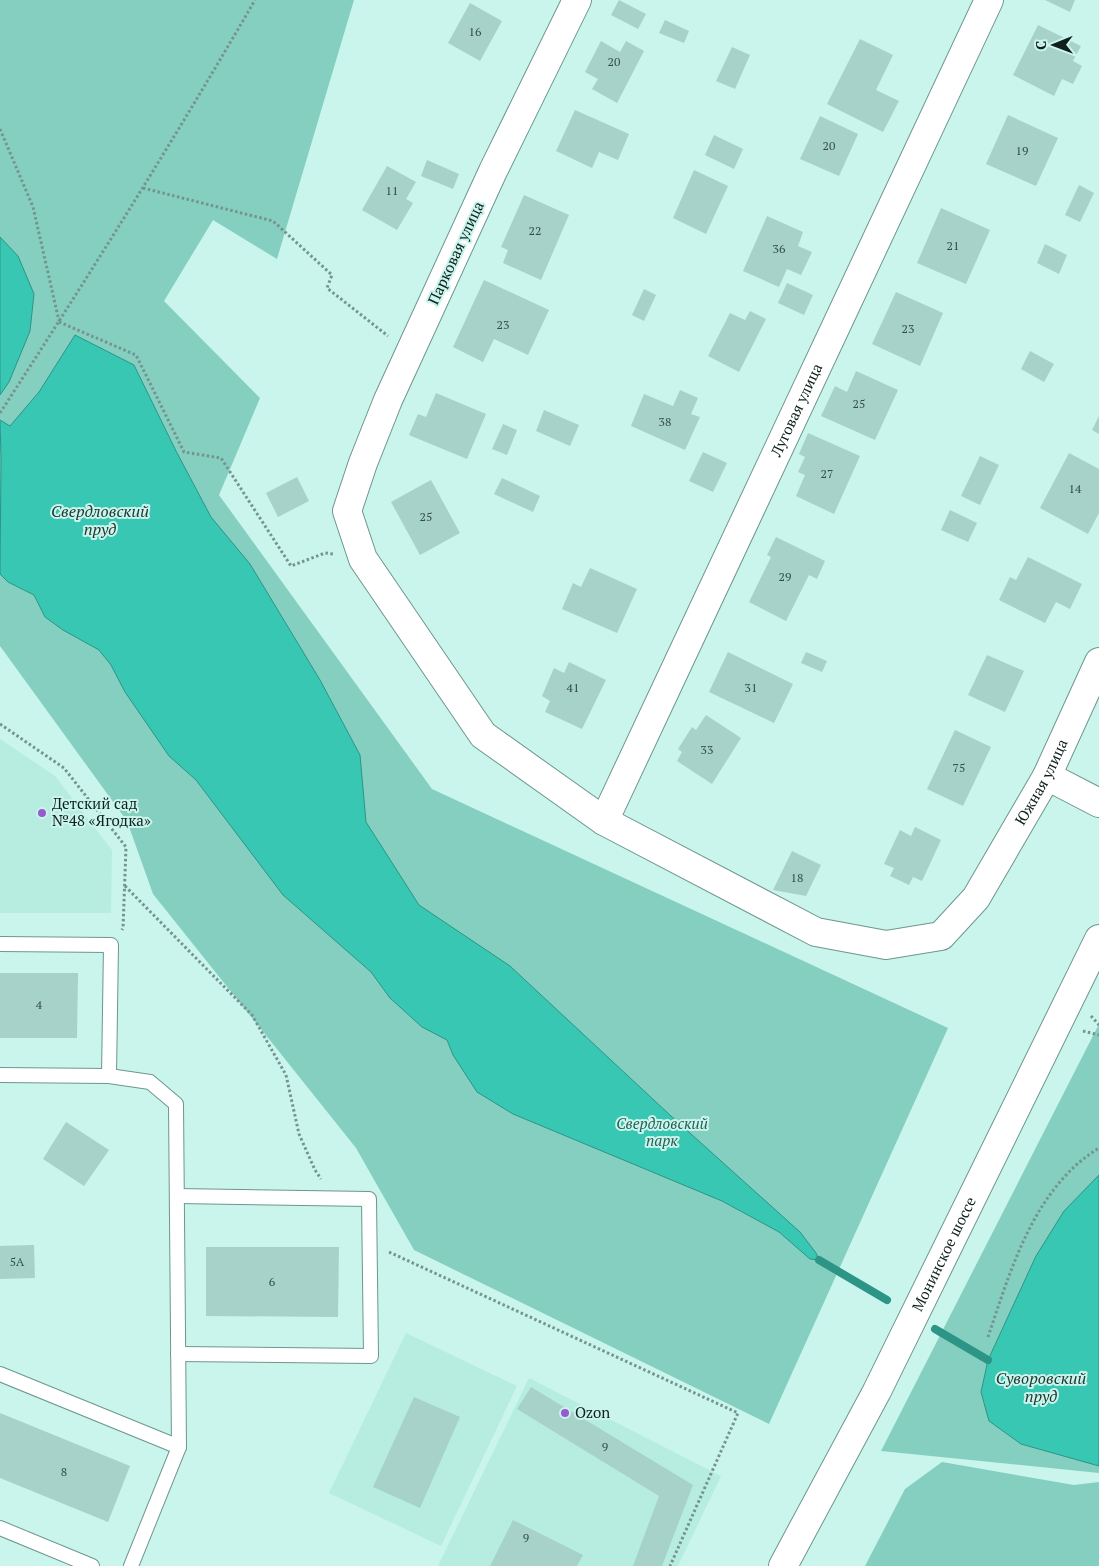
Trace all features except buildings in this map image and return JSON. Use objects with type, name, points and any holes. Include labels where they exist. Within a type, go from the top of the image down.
[{"type":"street","name":"Парковая улица","points":[[347,512],[363,463],[410,353],[493,171],[577,0]]},
{"type":"street","name":"Луговая улица","points":[[604,821],[990,0]]},
{"type":"street","name":"Южная улица","points":[[347,512],[364,559],[484,735],[604,821],[816,932],[886,945],[941,936],[976,898],[1047,776],[1099,662]]},
{"type":"street","points":[[1047,776],[1099,803]]},
{"type":"street","name":"Монинское шоссе","points":[[784,1566],[877,1391],[1099,939]]},
{"type":"lane","points":[[0,944],[111,945],[109,1076]]},
{"type":"lane","points":[[0,1075],[109,1076],[150,1082],[176,1104],[179,1447],[131,1566]]},
{"type":"lane","points":[[177,1196],[368,1199],[371,1356],[178,1354]]},
{"type":"lane","points":[[0,1374],[179,1447]]},
{"type":"lane","points":[[0,1528],[92,1566]]},
{"type":"path","points":[[0,413],[59,322],[203,90],[254,0]]},
{"type":"path","points":[[0,129],[33,207],[59,322]]},
{"type":"path","points":[[142,188],[273,221],[332,275],[326,288],[410,353]]},
{"type":"path","points":[[59,322],[136,355],[184,452],[221,458],[291,566],[325,553],[364,559]]},
{"type":"path","points":[[0,724],[64,768],[126,847],[123,928],[111,945]]},
{"type":"path","points":[[125,886],[252,1015],[286,1075],[299,1134],[314,1170],[338,1199]]},
{"type":"path","points":[[988,1336],[1014,1261],[1046,1200],[1071,1169],[1099,1148]]},
{"type":"path","points":[[369,1244],[738,1414],[670,1566]]},
{"type":"shaded area","name":"Детский сад №48 «Ягодка»","points":[[0,739],[55,776],[112,850],[111,913],[0,913]]},
{"type":"shaded area","points":[[406,1333],[517,1386],[441,1546],[329,1493]]},
{"type":"shaded area","points":[[529,1378],[721,1476],[678,1566],[438,1566]]},
{"type":"green space","name":"Свердловский парк","points":[[0,0],[354,0],[277,259],[213,220],[164,301],[260,398],[219,495],[432,789],[948,1028],[769,1424],[414,1250],[356,1148],[153,894],[127,821],[0,646]]},
{"type":"green space","points":[[1099,1024],[1099,1473],[881,1451]]},
{"type":"green space","points":[[942,1462],[1074,1485],[1099,1482],[1099,1566],[865,1566],[905,1489]]},
{"type":"water","points":[[0,237],[18,256],[34,294],[30,331],[9,382],[0,395]]},
{"type":"water","name":"Свердловский пруд","points":[[75,335],[134,365],[211,517],[250,564],[320,680],[360,755],[366,822],[419,905],[510,966],[671,1116],[800,1232],[819,1260],[810,1259],[779,1232],[722,1201],[513,1114],[477,1092],[453,1055],[447,1040],[422,1027],[390,998],[371,972],[283,895],[196,780],[169,756],[125,692],[111,665],[99,650],[63,630],[45,617],[34,595],[8,582],[0,574],[0,420],[10,426],[39,392]]},
{"type":"water","name":"Суворовский пруд","points":[[1099,1175],[1099,1466],[1021,1444],[989,1421],[981,1392],[988,1360],[1036,1256],[1064,1211]]},
{"type":"waterway","points":[[819,1260],[887,1300]]},
{"type":"waterway","points":[[935,1329],[988,1360]]},
{"type":"place","name":"Детский сад №48 «Ягодка»","points":[[42,813]]},
{"type":"place","name":"Ozon","points":[[565,1413]]}]
